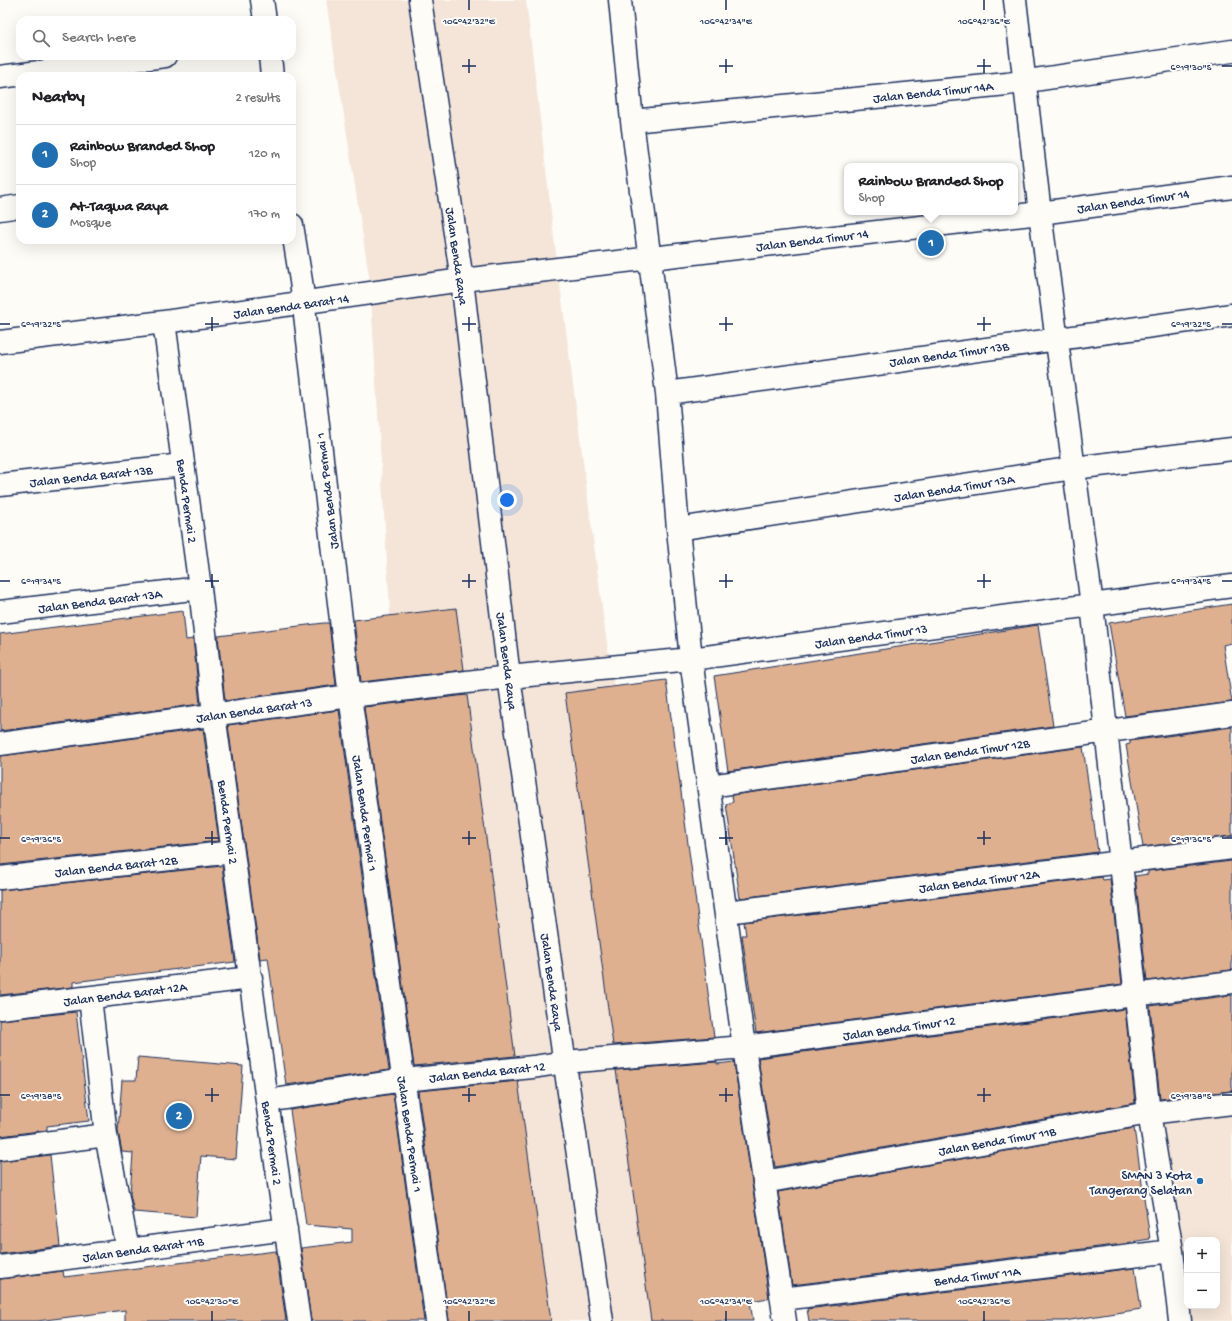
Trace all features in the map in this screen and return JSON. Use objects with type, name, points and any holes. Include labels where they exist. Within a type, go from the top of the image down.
[{"type":"street","points":[[262,0],[264,16]]},
{"type":"street","name":"Jalan Benda Raya","points":[[420,0],[462,280],[509,677],[602,1321]]},
{"type":"street","points":[[620,0],[632,121],[667,393],[678,529],[691,659],[744,1047],[785,1321]]},
{"type":"street","points":[[1015,0],[1040,213],[1092,605],[1149,1113],[1172,1251],[1180,1321]]},
{"type":"street","name":"Jalan Benda Timur 14A","points":[[632,121],[1025,82],[1232,52]]},
{"type":"street","points":[[39,72],[134,60]]},
{"type":"street","points":[[270,60],[272,72]]},
{"type":"street","points":[[0,77],[16,75]]},
{"type":"street","name":"Jalan Benda Timur 14","points":[[462,280],[1040,213],[1232,187]]},
{"type":"street","points":[[0,208],[16,206]]},
{"type":"street","name":"Jalan Benda Permai 1","points":[[295,244],[350,696],[437,1321]]},
{"type":"street","name":"Jalan Benda Barat 14","points":[[0,342],[303,304],[462,280]]},
{"type":"street","name":"Jalan Benda Timur 13B","points":[[667,393],[1232,314]]},
{"type":"street","name":"Benda Permai 2","points":[[164,322],[200,588],[214,714],[299,1321]]},
{"type":"street","name":"Jalan Benda Timur 13A","points":[[678,529],[1074,468],[1232,450]]},
{"type":"street","name":"Jalan Benda Barat 13B","points":[[0,485],[183,465]]},
{"type":"street","name":"Jalan Benda Timur 13","points":[[509,677],[691,659],[1232,586]]},
{"type":"street","name":"Jalan Benda Barat 13A","points":[[0,612],[200,588]]},
{"type":"street","name":"Jalan Benda Barat 13","points":[[0,744],[350,696],[509,677]]},
{"type":"street","name":"Jalan Benda Timur 12B","points":[[709,786],[1232,714]]},
{"type":"street","name":"Jalan Benda Timur 12A","points":[[726,912],[1232,848]]},
{"type":"street","name":"Jalan Benda Barat 12B","points":[[0,878],[233,852]]},
{"type":"street","name":"Jalan Benda Barat 12A","points":[[0,1008],[251,978]]},
{"type":"street","name":"Jalan Benda Timur 12","points":[[565,1062],[744,1047],[1232,982]]},
{"type":"street","points":[[90,998],[106,1135],[128,1250]]},
{"type":"street","name":"Jalan Benda Barat 12","points":[[267,1101],[404,1080],[532,1067],[565,1062]]},
{"type":"street","name":"Jalan Benda Timur 11B","points":[[764,1182],[1149,1113],[1232,1103]]},
{"type":"street","points":[[0,1149],[106,1135]]},
{"type":"street","name":"Jalan Benda Barat 11B","points":[[0,1267],[286,1229]]},
{"type":"street","name":"Benda Timur 11A","points":[[782,1299],[1172,1251]]},
{"type":"shaded area","points":[[326,0],[526,0],[555,246],[605,630],[712,1321],[489,1321],[455,1067],[394,678],[370,282]]},
{"type":"shaded area","name":"SMAN 3 Kota Tangerang Selatan","points":[[1232,1112],[1232,1321],[1188,1321],[1186,1309],[1220,1309],[1220,1237],[1184,1237],[1184,1293],[1160,1122]]},
{"type":"building","points":[[1232,604],[1232,643],[1223,645],[1232,702],[1125,716],[1109,623]]},
{"type":"building","points":[[456,608],[464,670],[361,682],[354,620]]},
{"type":"building","points":[[183,611],[186,640],[193,639],[200,704],[0,731],[0,634]]},
{"type":"building","points":[[329,623],[336,685],[225,701],[218,636]]},
{"type":"building","points":[[1038,625],[1053,726],[728,771],[714,676]]},
{"type":"building","points":[[666,680],[714,1037],[613,1045],[565,693]]},
{"type":"building","points":[[467,695],[515,1056],[414,1066],[364,707]]},
{"type":"building","points":[[339,710],[389,1070],[286,1085],[268,958],[260,959],[228,725]]},
{"type":"building","points":[[1232,727],[1232,836],[1143,847],[1126,745],[1130,744],[1130,741]]},
{"type":"building","points":[[203,729],[219,841],[0,865],[0,756]]},
{"type":"building","points":[[1083,747],[1098,852],[740,898],[726,804],[733,802],[732,795]]},
{"type":"building","points":[[1232,861],[1232,970],[1147,981],[1135,876],[1148,874],[1148,871]]},
{"type":"building","points":[[222,866],[235,962],[73,982],[73,987],[0,995],[0,890]]},
{"type":"building","points":[[1102,877],[1103,880],[1110,879],[1122,984],[756,1033],[742,935],[746,935],[744,922]]},
{"type":"building","points":[[1232,995],[1232,1091],[1160,1099],[1150,1006]]},
{"type":"building","points":[[1125,1009],[1135,1103],[775,1167],[758,1058]]},
{"type":"building","points":[[76,1012],[89,1121],[47,1126],[47,1130],[0,1136],[0,1020]]},
{"type":"building","points":[[138,1057],[243,1066],[236,1159],[201,1156],[196,1217],[134,1212],[130,1194],[133,1153],[122,1152],[118,1131],[122,1080],[136,1080]]},
{"type":"building","points":[[717,1062],[717,1064],[734,1062],[769,1298],[750,1301],[753,1321],[651,1321],[616,1070]]},
{"type":"building","points":[[518,1081],[551,1321],[449,1321],[418,1091]]},
{"type":"building","points":[[393,1094],[424,1321],[311,1321],[301,1248],[352,1242],[352,1229],[306,1225],[290,1110]]},
{"type":"building","points":[[1134,1128],[1150,1239],[1131,1243],[792,1285],[778,1192]]},
{"type":"building","points":[[50,1155],[60,1246],[0,1254],[0,1161]]},
{"type":"building","points":[[276,1251],[286,1321],[125,1321],[125,1310],[37,1321],[0,1321],[0,1279],[63,1271],[64,1277]]},
{"type":"building","points":[[1135,1268],[1141,1309],[1064,1321],[809,1321],[807,1309]]},
{"type":"place","name":"Rainbow Branded Shop","points":[[931,243]]},
{"type":"place","name":"At-Taqwa Raya","points":[[179,1116]]},
{"type":"place","name":"SMAN 3 Kota Tangerang Selatan","points":[[1200,1181]]}]
